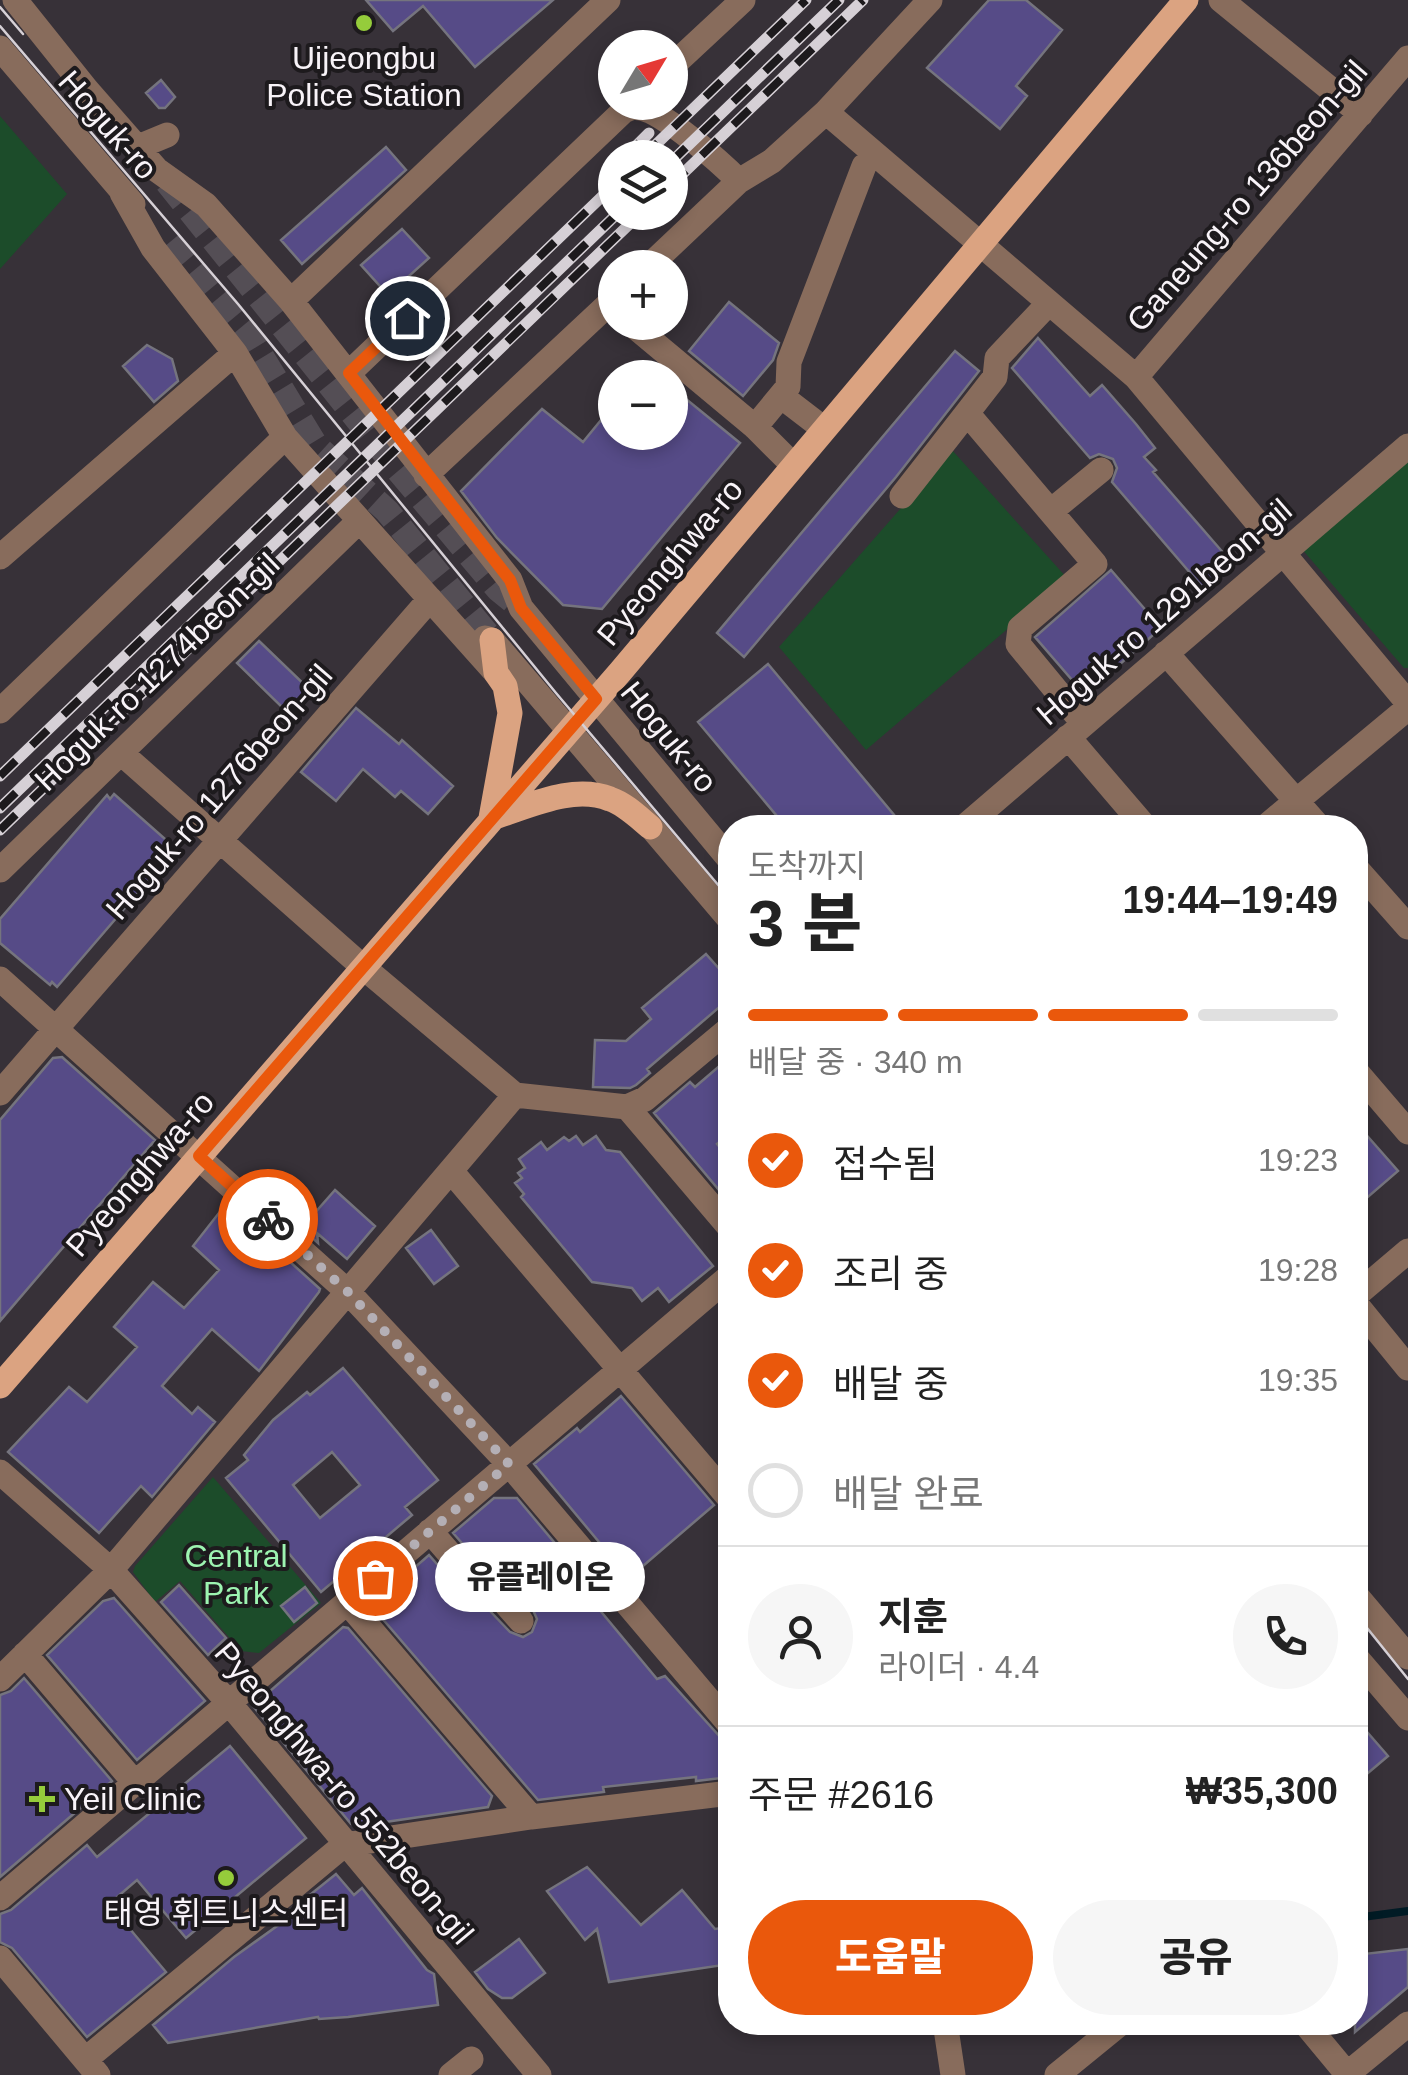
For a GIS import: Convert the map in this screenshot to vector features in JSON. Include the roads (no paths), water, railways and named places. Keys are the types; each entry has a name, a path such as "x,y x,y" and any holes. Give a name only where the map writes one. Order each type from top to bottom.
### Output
{"main road":[{"name":"Pyeonghwa-ro","path":"0,1386 596,699 1186,0"},
{"path":"492,640 496,672 505,686 510,725 492,818 558,797 590,795 620,803 650,826"}],"street":[{"name":"Hoguk-ro","path":"15,0 157,170 206,205 291,301 510,580 521,608 718,846"},
{"path":"29,0 87,90"},
{"path":"291,301 608,0"},
{"path":"688,51 742,0"},
{"path":"666,250 739,181 772,161 826,112 930,0"},
{"path":"1221,0 1361,114"},
{"name":"Hoguk-ro","path":"0,48 122,192 170,242"},
{"path":"0,63 60,119"},
{"name":"Ganeung-ro 136beon-gil","path":"1136,376 1361,114 1404,73"},
{"path":"826,112 1136,376 1408,705 1279,815"},
{"path":"349,373 614,120"},
{"path":"663,120 739,181"},
{"path":"138,147 166,135"},
{"path":"756,427 788,387 789,362 864,166"},
{"path":"122,192 152,248 235,352 284,437 496,672"},
{"path":"902,496 995,378 997,358 1050,303"},
{"path":"426,475 598,317"},
{"path":"652,340 756,427 793,466"},
{"path":"0,556 235,352"},
{"path":"781,396 824,429"},
{"path":"967,413 1095,564 1020,628 1018,644 1137,815"},
{"path":"0,711 284,437"},
{"name":"Hoguk-ro 1291beon-gil","path":"977,815 1408,446"},
{"path":"1050,511 1101,470"},
{"name":"Hoguk-ro 1274beon-gil","path":"0,870 359,521"},
{"name":"Hoguk-ro 1276beon-gil","path":"0,1094 430,598"},
{"path":"456,627 492,640 718,906"},
{"path":"1166,653 1308,815"},
{"path":"121,752 362,967 516,1095 627,1107 645,1098 718,1038"},
{"path":"1368,882 1408,927"},
{"path":"0,979 348,1292 509,1464 718,1712"},
{"path":"1368,1085 1408,1132"},
{"path":"0,1678 111,1570 516,1095"},
{"path":"627,1107 718,1214"},
{"path":"451,1172 718,1485"},
{"path":"1368,1287 1408,1251"},
{"path":"0,1898 718,1286"},
{"path":"1368,1316 1408,1368"},
{"name":"Pyeonghwa-ro 552beon-gil","path":"0,1472 111,1570 229,1703 538,2075"},
{"path":"430,1531 482,1591 498,1596 521,1621"},
{"path":"347,1602 531,1817"},
{"path":"1368,1604 1399,1628 1408,1657"},
{"path":"25,1654 135,1783"},
{"path":"1368,1673 1408,1718"},
{"path":"0,1958 92,2067 344,1845 718,1794"},
{"path":"1315,2035 1347,2075 1408,2024"},
{"path":"948,2035 953,2075"},
{"path":"1057,2075 1106,2035"}],"waterway":[{"path":"1368,1916 1408,1911"}],"tunnel":[{"path":"167,182 398,470 498,589 521,608"},
{"path":"170,242 251,339 316,446 387,511 492,640"}],"tram line":[{"path":"0,7 23,34"},
{"path":"0,26 238,304 718,885"},
{"path":"1368,1629 1408,1679"}],"railway":[{"path":"661,140 806,0"},
{"path":"688,146 839,0"},
{"path":"688,169 863,0"},
{"path":"642,140 649,133"},
{"path":"0,776 598,200"},
{"path":"0,808 600,230"},
{"path":"0,830 623,230"}],"place":[{"name":"Uijeongbu Police Station","path":"364,23"},
{"name":"유플레이온","path":"375,1578"},
{"name":"Yeil Clinic","path":"42,1799"},
{"name":"태영 휘트니스센터","path":"226,1878"}],"park label":[{"name":"Central Park","path":"236,1574"}]}
